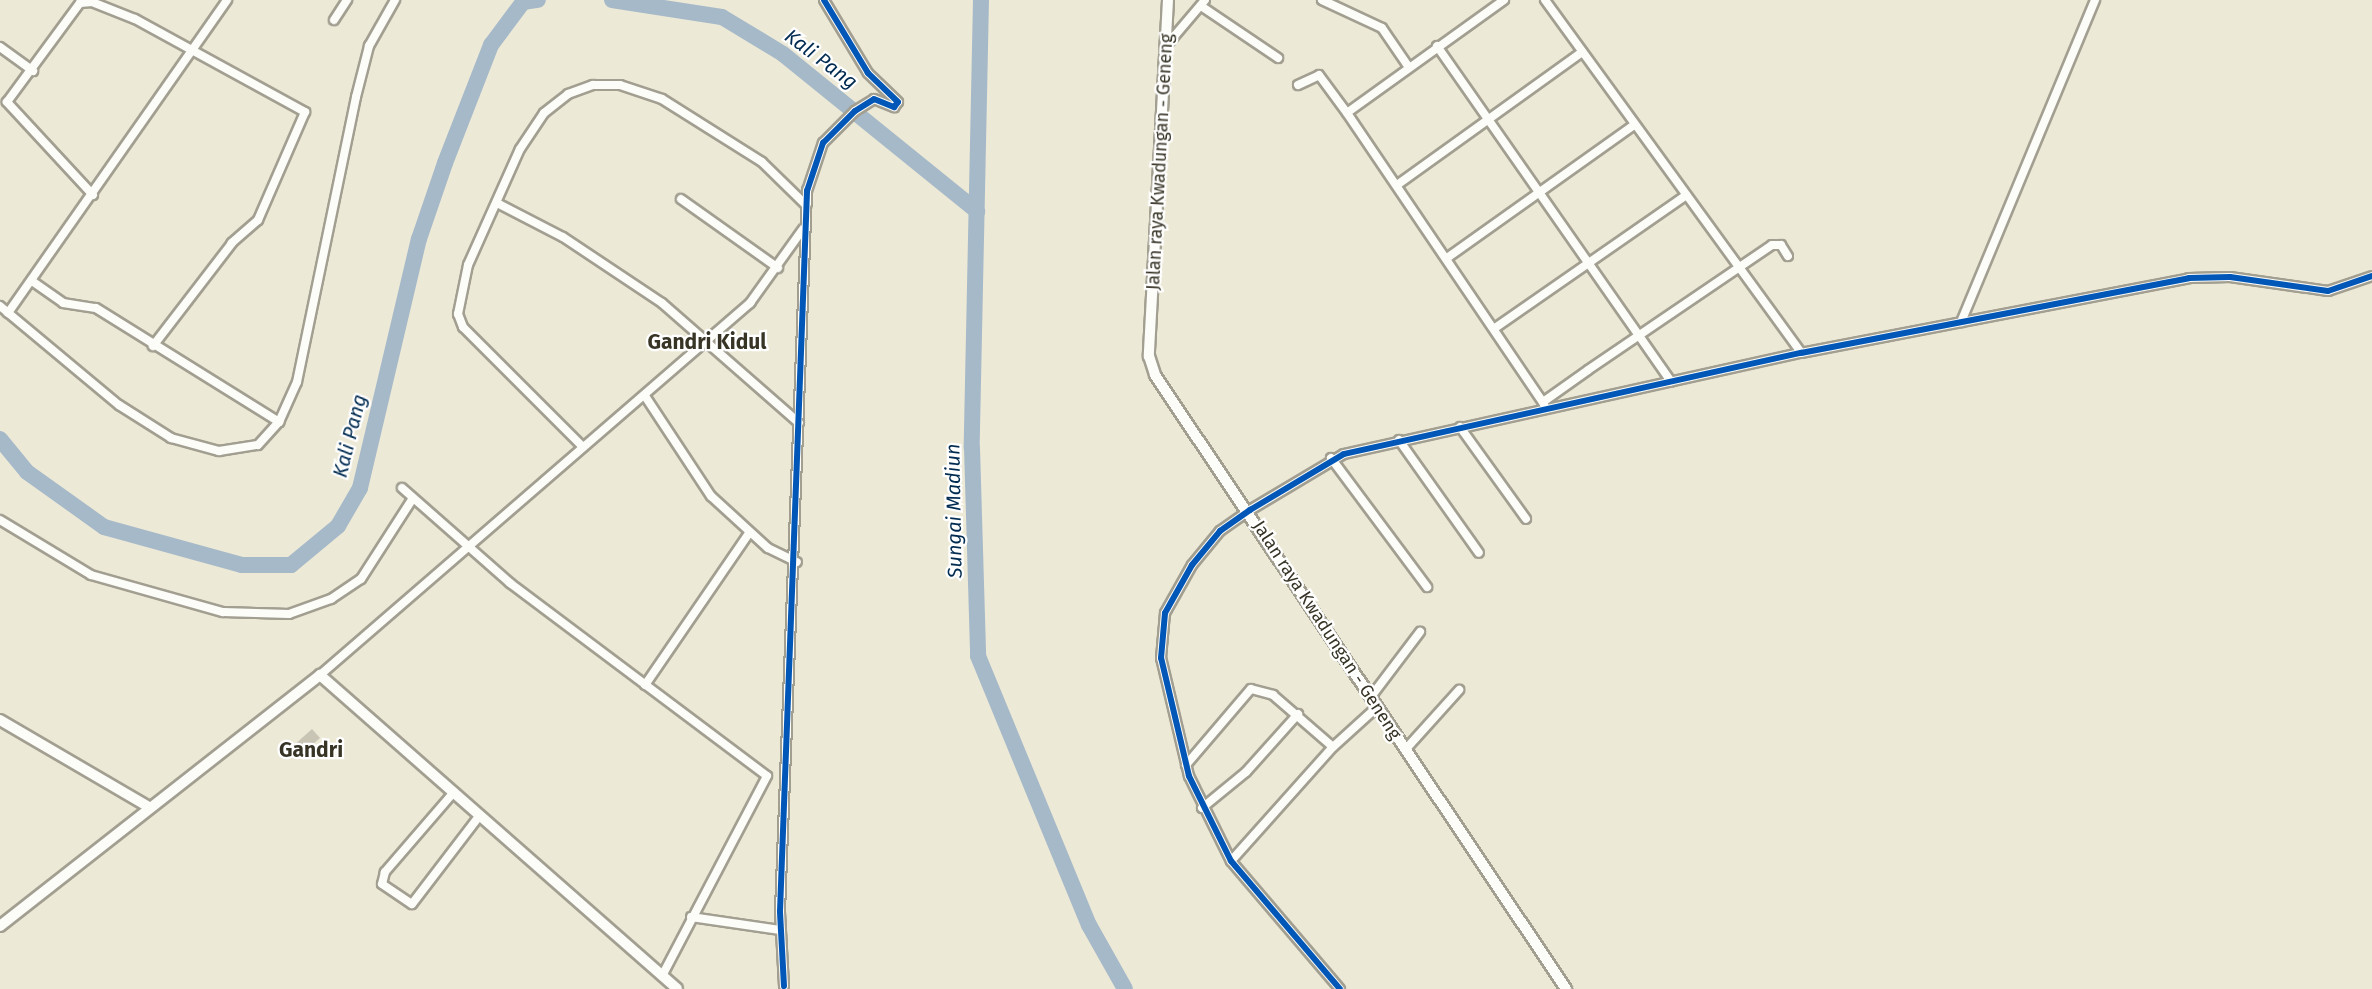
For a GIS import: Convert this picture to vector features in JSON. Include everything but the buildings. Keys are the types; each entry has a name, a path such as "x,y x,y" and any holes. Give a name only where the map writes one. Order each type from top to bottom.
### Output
{"main road":[{"name":"Jalan raya Kwadungan - Geneng","path":"1168,0 1149,356 1167,397 1250,510 1373,703 1563,988"},
{"path":"0,926 147,806 204,770 320,675 677,989"},
{"path":"0,720 147,806"}],"street":[{"path":"8,313 196,50 227,0"},
{"path":"334,0 345,3 334,20"},
{"path":"0,306 119,405 171,438 198,449 240,449 258,445 279,422 297,382 369,46 395,0"},
{"path":"784,986 780,930 797,562 803,227 806,205 823,143 864,101 894,107 898,102 868,73 824,0"},
{"path":"1322,0 1382,28 1408,66"},
{"path":"1347,112 1408,66 1504,0"},
{"path":"1545,0 1737,268 1801,353"},
{"path":"1961,322 2095,0"},
{"path":"93,195 9,105 9,97 33,71 86,1 196,50 305,114 283,153 258,220 232,243 153,346"},
{"path":"1166,46 1203,3 1278,58"},
{"path":"1437,46 1592,262 1671,381"},
{"path":"0,47 33,71"},
{"path":"1397,185 1582,52"},
{"path":"1298,85 1319,75 1347,112 1495,328 1545,406"},
{"path":"582,446 463,327 458,314 468,265 520,149 544,113 568,94 620,85 662,99 706,124 762,162 806,205"},
{"path":"1447,258 1634,124"},
{"path":"1495,328 1685,196"},
{"path":"681,199 778,268"},
{"path":"497,203 604,263 707,342 800,423"},
{"path":"320,675 582,446 645,396 707,342 778,268 803,227"},
{"path":"1545,406 1640,335 1772,245 1781,245 1788,256"},
{"path":"1340,989 1231,861 1202,808 1186,765 1161,658 1160,630 1192,566 1220,531 1250,510 1331,458 1545,406 1801,353 2189,278 2230,277 2328,291 2372,276"},
{"path":"32,281 66,304 96,308 153,346 279,422"},
{"path":"645,396 711,496 749,533 797,562"},
{"path":"1460,427 1526,519"},
{"path":"1399,440 1479,553"},
{"path":"1331,458 1427,587"},
{"path":"402,488 469,546 645,685 767,776 662,976"},
{"path":"0,520 91,575 223,612 289,614 331,599 361,579 413,498"},
{"path":"645,685 749,533"},
{"path":"1231,861 1373,703 1420,632"},
{"path":"1186,765 1251,689 1273,694 1333,747"},
{"path":"1405,750 1459,690"},
{"path":"1202,808 1246,772 1298,714"},
{"path":"454,792 385,872 382,884 412,904 480,815"},
{"path":"691,917 780,930"}],"waterway":[{"name":"Kali Pang","path":"0,439 27,472 104,527 242,565 291,565 338,526 360,488 419,239 445,163 491,45 523,2 538,0"},
{"name":"Kali Pang","path":"612,0 722,17 783,54 977,211"},
{"name":"Sungai Madiun","path":"981,0 972,448 978,656 1089,925 1125,989"}],"cycle path":[{"path":"784,986 780,911 807,191 823,143 855,111 874,99 894,107 898,102 868,73 824,0"},
{"path":"1340,989 1231,861 1189,776 1161,658 1165,613 1192,565 1220,531 1250,510 1344,454 1801,353 2189,278 2230,277 2328,291 2372,276"}],"district":[{"name":"Gandri Kidul","path":"707,342"},
{"name":"Gandri","path":"311,750"}]}
